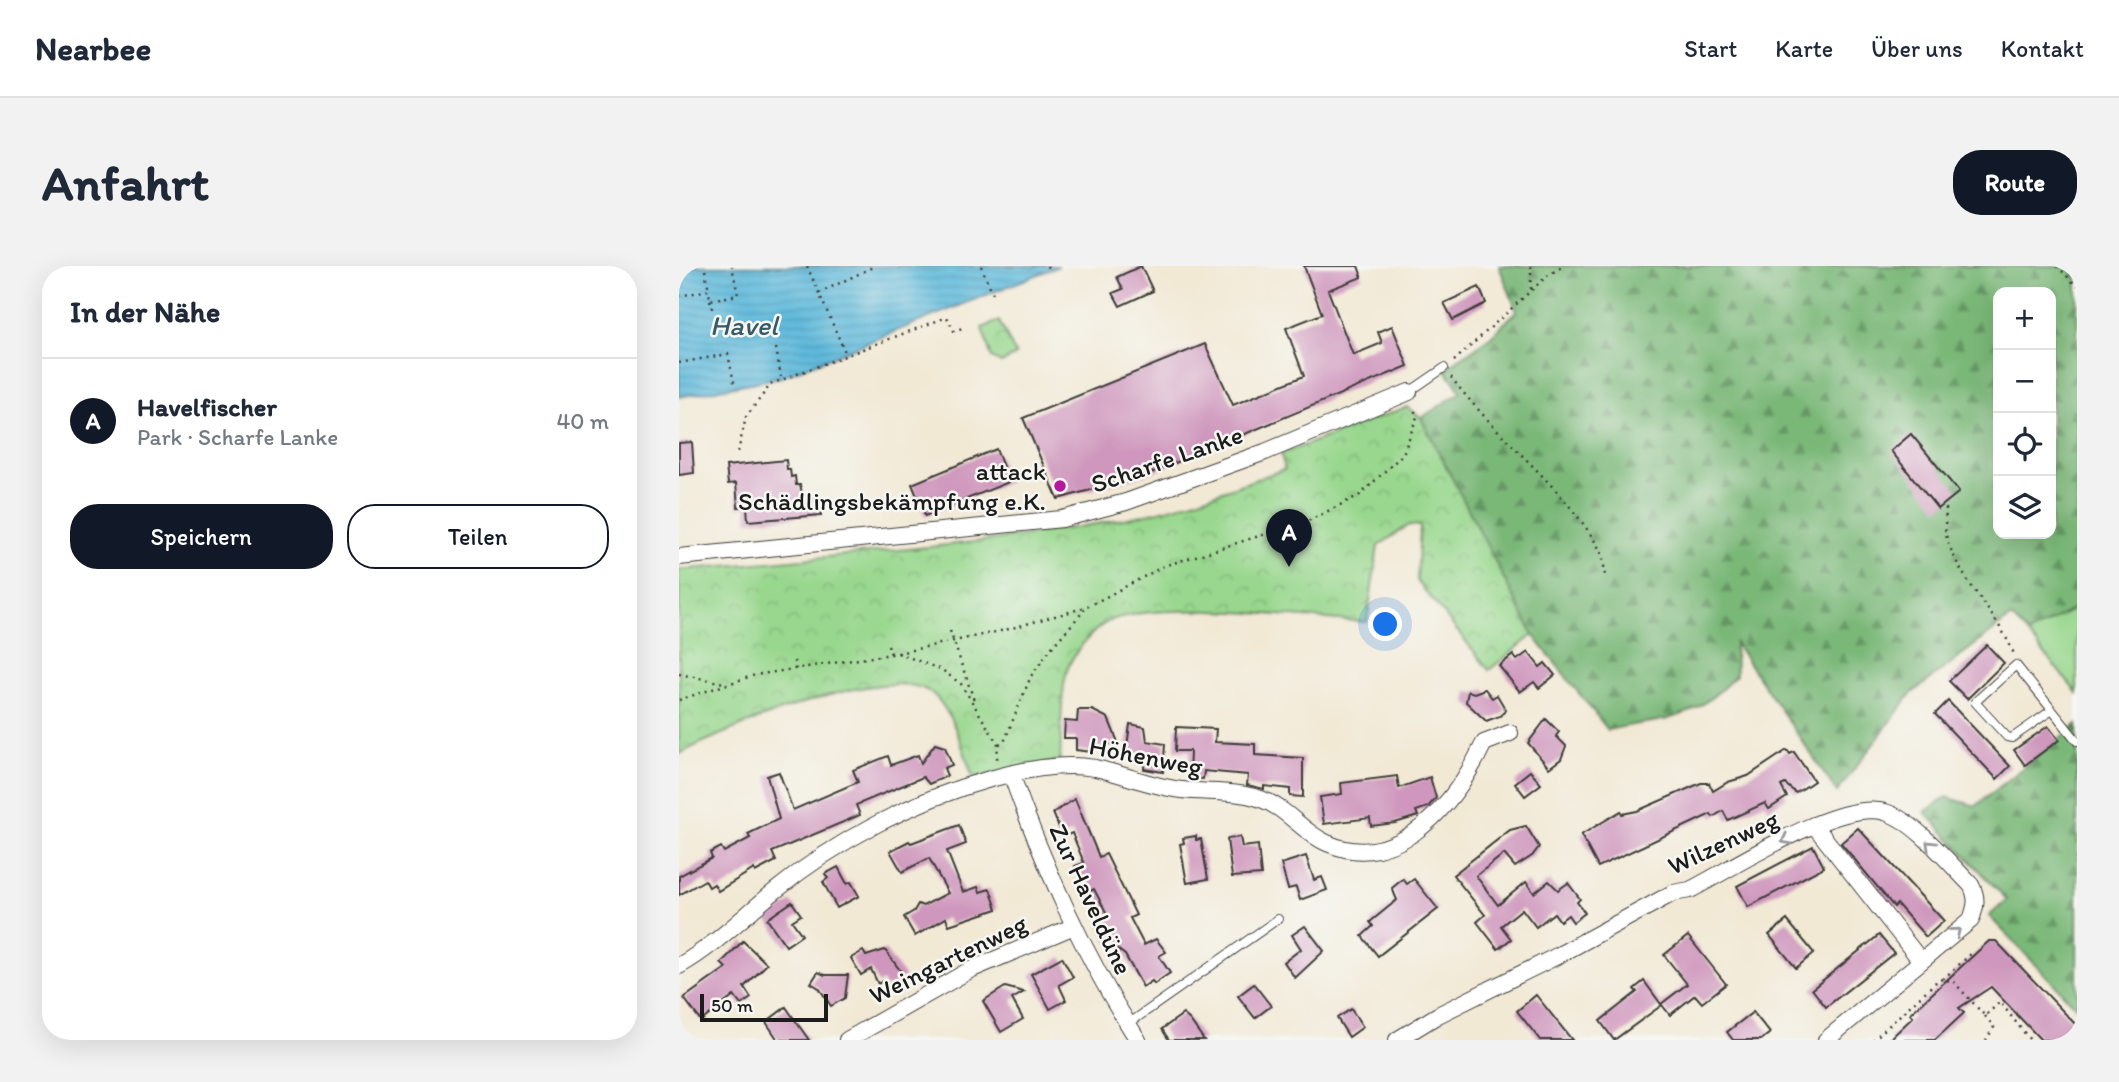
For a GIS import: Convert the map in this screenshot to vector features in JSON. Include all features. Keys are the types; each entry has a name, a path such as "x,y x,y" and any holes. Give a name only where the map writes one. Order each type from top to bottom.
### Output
{"street":[{"name":"Scharfe Lanke","path":"679,556 1062,519 1126,502 1265,452 1409,392"},
{"name":"Höhenweg","path":"679,966 712,947 776,890 842,843 915,807 1005,776 1056,767 1091,768 1179,790 1258,798 1278,806 1323,841 1338,847 1364,849 1404,839 1434,818 1462,785 1484,743 1510,733"},
{"name":"Zur Haveldüne","path":"1005,776 1072,927 1138,1040"},
{"name":"Wilzenweg","path":"1397,1040 1438,1015 1557,956 1673,893 1690,890 1814,825 1861,809 1887,813 1909,825 1971,885 1976,895 1971,920 1921,961"},
{"path":"1814,825 1921,961 1826,1040"},
{"name":"Weingartenweg","path":"847,1040 969,970 1072,927"}],"lane":[{"path":"1409,392 1444,368"},
{"path":"2052,710 2012,738 2007,737 1975,702 2016,665 2077,741"},
{"path":"1128,1024 1278,919"}],"path":[{"path":"710,300 738,295 732,266"},
{"path":"807,266 845,352"},
{"path":"819,293 875,266"},
{"path":"981,266 993,294"},
{"path":"1531,266 1531,292"},
{"path":"1563,266 1444,368 1472,406 1574,514 1602,552 1605,576"},
{"path":"2057,266 2077,286"},
{"path":"705,270 713,312"},
{"path":"679,296 709,290"},
{"path":"738,452 746,417 771,384 947,317 954,331 965,327"},
{"path":"776,348 781,377"},
{"path":"679,363 728,354 735,387"},
{"path":"679,700 727,683 898,653 1087,607 1164,566 1310,520 1360,495 1403,454 1417,417 1409,392"},
{"path":"1946,508 1946,535 1968,582 2007,636 2019,667"},
{"path":"998,744 1004,741 1031,677 1052,647 1087,607"},
{"path":"950,631 975,703"},
{"path":"888,645 891,654"},
{"path":"898,653 941,670 961,684 998,744 996,753 1005,776"},
{"path":"794,661 796,669"},
{"path":"679,674 727,683"},
{"path":"1943,979 1972,953"},
{"path":"1873,1040 1939,979 1953,981 1994,1027 1986,1040"},
{"path":"1985,1016 2000,1002 2030,1040"}],"green space":[{"path":"1499,266 2077,266 2077,607 2028,634 2011,617 1911,694 1837,792 1735,643 1736,675 1704,703 1663,720 1608,730 1533,635 1421,418 1461,392 1445,369 1488,339 1517,311"},
{"path":"999,321 1016,355 1001,363 992,358 982,328"},
{"path":"1407,407 1421,418 1533,635 1489,670 1417,581 1420,526 1409,525 1378,546 1367,622 1272,614 1159,611 1129,615 1102,625 1082,645 1067,670 1060,761 973,778 951,719 938,699 930,692 908,685 877,686 842,692 804,703 731,730 679,754 679,570 960,544 1148,514 1285,469 1281,454"},
{"path":"2077,607 2077,693 2028,634"},
{"path":"2077,724 2077,1008 1989,916 2007,900 1925,812 1947,797 1976,806"}],"water":[{"name":"Havel","path":"679,266 1059,266 781,377 679,397"}],"building":[{"path":"1141,266 1153,291 1120,306 1113,293 1123,289 1117,277"},
{"path":"1304,266 1358,266 1362,277 1328,290 1353,355 1382,343 1378,332 1392,326 1408,366 1151,473 1058,499 1023,418 1205,344 1233,405 1304,376 1286,328 1322,314"},
{"path":"1479,287 1486,303 1453,320 1444,303"},
{"path":"1911,434 1959,492 1938,509 1891,451"},
{"path":"692,442 694,473 679,475 679,443"},
{"path":"996,449 1009,482 925,516 912,484"},
{"path":"786,460 787,469 790,469 791,477 795,476 796,485 800,485 804,500 819,498 821,515 748,521 747,506 738,507 736,483 728,484 726,466"},
{"path":"1987,645 2004,663 1967,699 1949,681"},
{"path":"1528,652 1540,667 1545,663 1555,675 1539,688 1534,682 1520,692 1499,666 1513,655 1517,660"},
{"path":"1485,689 1492,698 1497,695 1506,710 1500,716 1486,721 1466,702 1468,691 1474,693"},
{"path":"1948,701 2010,766 1997,779 1935,714"},
{"path":"1078,710 1092,710 1108,718 1118,742 1092,749 1092,752 1076,750 1076,738 1064,738 1065,721 1077,722"},
{"path":"1546,719 1559,732 1556,736 1566,746 1561,759 1549,768 1528,743"},
{"path":"1130,724 1145,727 1147,741 1165,744 1163,772 1144,769 1145,758 1126,755"},
{"path":"2048,726 2059,740 2025,765 2014,750"},
{"path":"1176,727 1216,729 1215,742 1255,744 1255,755 1303,758 1303,797 1290,796 1290,789 1264,786 1264,789 1247,785 1248,775 1204,771 1203,779 1189,778 1190,751 1175,751"},
{"path":"935,744 945,747 952,765 944,768 947,776 929,784 923,777 856,805 860,815 772,852 776,861 755,872 754,869 718,891 714,884 709,887 705,880 679,895 679,876 712,858 710,853 721,847 724,852 750,838 748,834 779,819 767,776 779,772 793,810 858,782 853,770 888,756 891,765 918,755 921,763"},
{"path":"1787,750 1790,754 1794,752 1814,781 1796,793 1785,784 1781,786 1787,797 1769,809 1765,803 1728,820 1723,811 1713,817 1711,814 1598,867 1581,835 1621,811 1622,814 1637,811 1701,783 1709,783 1713,791 1728,782 1748,776"},
{"path":"1530,771 1541,784 1525,796 1515,783"},
{"path":"1397,776 1399,788 1430,777 1436,798 1428,807 1416,811 1418,816 1371,826 1370,818 1324,824 1320,797 1342,794 1341,783"},
{"path":"1075,799 1099,857 1106,854 1136,915 1130,918 1144,945 1156,939 1166,952 1159,956 1170,973 1154,984 1152,981 1143,987 1125,955 1108,942 1099,924 1103,923 1100,918 1107,914 1094,889 1086,893 1075,866 1084,863 1072,833 1063,837 1053,813"},
{"path":"959,825 966,844 947,851 963,892 978,887 980,892 990,889 997,909 949,925 946,918 915,936 904,917 914,911 918,904 923,906 948,893 929,858 902,872 890,851 909,841 911,843"},
{"path":"1526,826 1539,847 1532,856 1515,867 1504,854 1476,876 1498,905 1526,882 1534,893 1549,881 1558,890 1568,883 1580,899 1577,902 1585,913 1573,922 1568,915 1560,921 1554,913 1536,927 1522,909 1501,926 1511,939 1498,949 1477,922 1485,915 1453,875 1510,830"},
{"path":"1858,828 1944,921 1926,937 1897,904 1894,907 1841,843"},
{"path":"1196,836 1196,840 1201,839 1208,879 1187,883 1180,844 1184,843 1183,838"},
{"path":"1240,837 1242,847 1258,845 1261,875 1232,877 1227,839"},
{"path":"1813,846 1824,867 1748,907 1737,886"},
{"path":"1306,856 1314,880 1322,877 1327,890 1300,900 1296,887 1288,889 1281,864"},
{"path":"838,867 847,884 851,882 859,896 837,908 823,882 828,878 825,874"},
{"path":"1403,879 1407,884 1414,879 1438,909 1378,956 1362,936 1373,926 1370,922 1397,900 1392,888"},
{"path":"792,902 801,915 792,921 802,935 786,946 767,919"},
{"path":"1787,920 1814,953 1796,968 1769,935"},
{"path":"1305,926 1324,951 1295,978 1284,962 1301,949 1292,935"},
{"path":"1879,935 1894,953 1826,1007 1812,989"},
{"path":"1688,936 1726,984 1702,1003 1695,995 1670,1015 1662,1005 1614,1040 1600,1021 1637,992 1634,989 1644,981 1661,1004 1687,984 1664,955"},
{"path":"743,941 767,964 744,987 751,998 741,1005 734,996 701,1021 684,998 726,968 721,963"},
{"path":"1989,941 1996,941 2077,1026 2077,1040 2041,1040 1991,987 1959,1008 1964,1013 1935,1040 1889,1040 1913,1017 1910,1014"},
{"path":"885,950 905,977 886,988 882,981 878,984 871,969 861,975 851,958 863,951 866,956"},
{"path":"1062,957 1073,977 1059,985 1066,1000 1050,1009 1031,974"},
{"path":"818,972 825,975 848,975 845,998 831,1006 819,988 811,983"},
{"path":"1254,984 1271,1006 1255,1018 1238,996"},
{"path":"1005,987 1024,992 1012,999 1023,1019 1001,1032 983,1001"},
{"path":"1536,995 1572,1040 1540,1040 1517,1011"},
{"path":"786,1007 809,1040 778,1040 766,1022"},
{"path":"1351,1009 1363,1027 1349,1037 1337,1018"},
{"path":"1753,1012 1770,1033 1761,1040 1733,1040 1727,1032"},
{"path":"1183,1014 1204,1040 1169,1040 1162,1029"}],"place":[{"name":"attack Schädlingsbekämpfung e.K.","path":"1060,486"},
{"name":"Havelfischer","path":"1289,567"}]}
